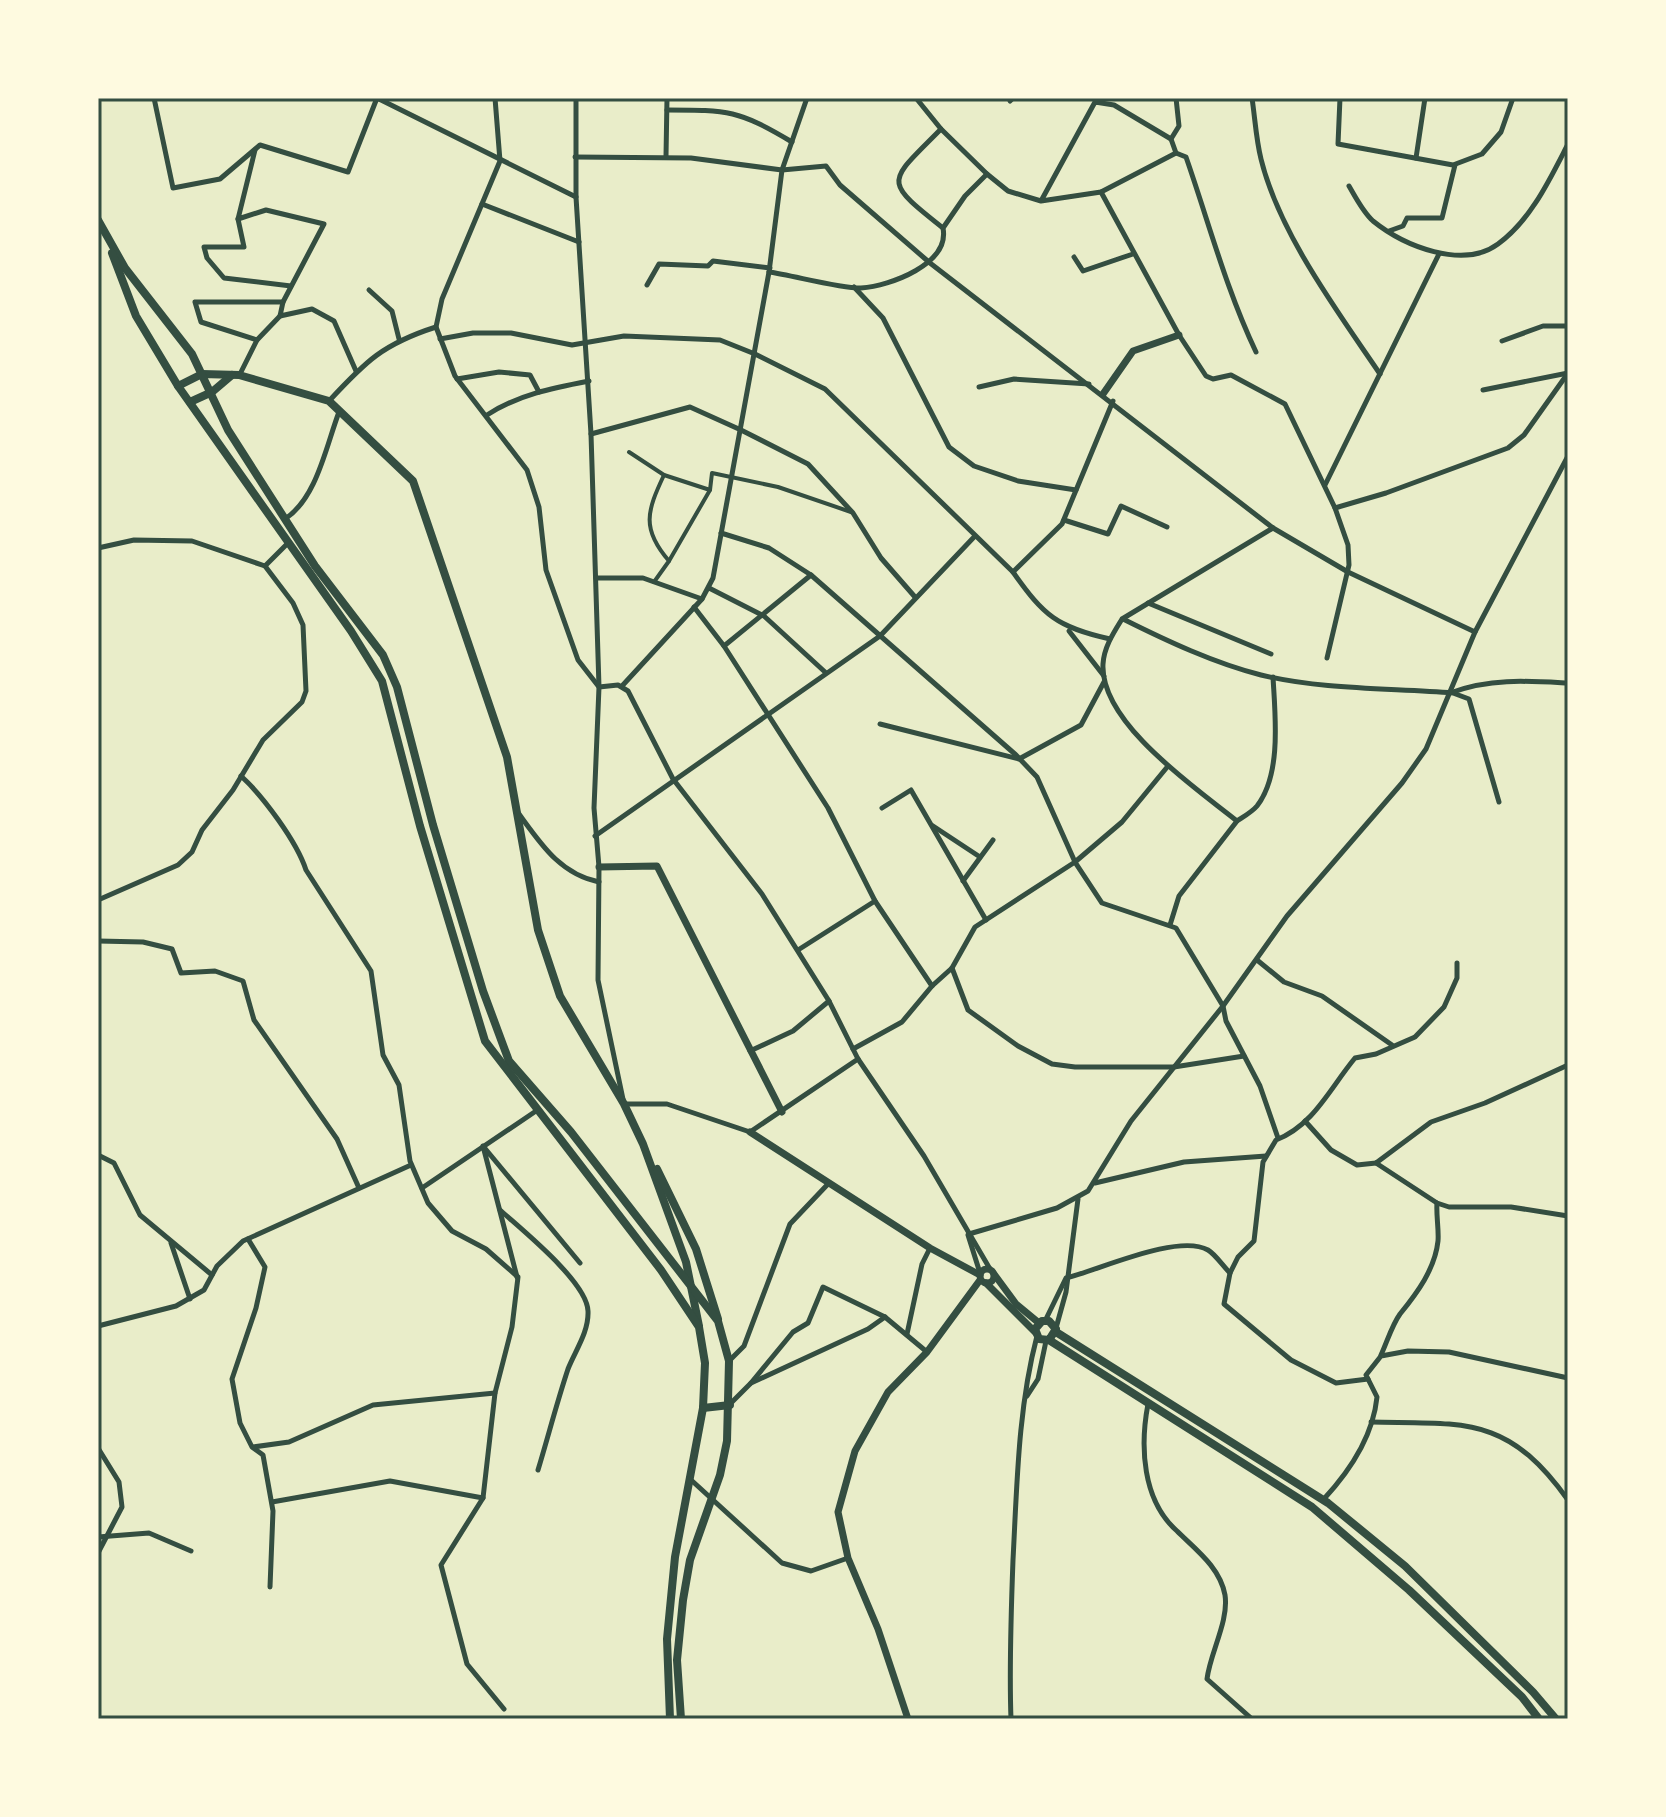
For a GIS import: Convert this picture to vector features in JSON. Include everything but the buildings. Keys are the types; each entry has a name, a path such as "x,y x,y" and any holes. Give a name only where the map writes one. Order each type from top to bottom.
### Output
{"main road":[{"path":"100,223 125,268 192,354 228,430 315,566 383,655 397,687 433,825 483,991 509,1061 571,1132 718,1321"},
{"path":"100,223 136,316 178,386 382,681 420,826 485,1041 661,1270 699,1327"},
{"path":"178,386 202,374 236,375 329,401 413,481 507,757 538,930 560,996 624,1104 696,1249 729,1361 727,1441 690,1560 683,1600 677,1672 681,1719"},
{"path":"190,402 212,392 236,375"},
{"path":"643,1144 686,1262 705,1363 703,1408 675,1557 667,1639 670,1719"},
{"path":"1042,1332 1056,1330 1323,1500 1405,1566 1533,1692 1556,1719"},
{"path":"1042,1332 1056,1330"},
{"path":"1042,1332 1312,1507 1409,1590 1522,1697 1539,1719"},
{"path":"703,1408 730,1405"}],"street":[{"path":"154,98 173,188 220,179 260,145 348,172 376,98 576,197"},
{"path":"495,98 500,161 442,299 436,327 457,379 527,470 539,507 546,570 578,660 599,687"},
{"path":"576,98 576,197 589,381 599,687 595,836 599,867 598,980 624,1104 667,1104 750,1132 930,1248 991,1282 992,1272"},
{"path":"666,156 667,98"},
{"path":"622,686 709,588 770,270 782,170 807,98"},
{"path":"916,98 941,129 987,174 1008,191 1041,201 1101,192 1176,153"},
{"path":"1171,139 1179,126 1176,98"},
{"path":"1252,98 1261,161 1289,228 1323,290 1380,374"},
{"path":"1340,98 1338,144 1456,164 1482,154 1501,132 1513,98"},
{"path":"1416,158 1425,98"},
{"path":"1041,201 1095,102 1114,105 1171,139 1176,153 1186,157 1216,244 1230,298 1256,352"},
{"path":"667,110 729,110 752,118 792,142"},
{"path":"941,129 899,171 896,183 900,195 943,228"},
{"path":"1349,186 1373,221 1389,231 1439,254 1475,252 1498,244 1543,193 1568,144"},
{"path":"255,150 238,219 244,247 204,247 207,258 224,278 291,286"},
{"path":"575,157 666,156 782,170 826,166 840,185 930,263 1113,401 1273,528 1348,572 1475,632"},
{"path":"1389,231 1403,226 1407,218 1442,218 1456,164"},
{"path":"647,285 659,264 708,266 713,261 854,287 885,283 930,263 944,237 943,228 987,174"},
{"path":"1101,192 1179,335 1206,376 1213,379 1231,375 1285,404 1325,485 1348,545 1348,572 1327,658"},
{"path":"482,204 579,242"},
{"path":"236,375 257,340 280,316 283,302 324,224 266,210 238,219"},
{"path":"1074,257 1083,271 1133,254"},
{"path":"1325,485 1439,254"},
{"path":"854,287 883,318 923,403 949,447 974,466 1018,481 1076,490"},
{"path":"369,290 392,311 399,339"},
{"path":"257,340 201,322 195,302 283,302"},
{"path":"280,316 312,309 334,321 356,371"},
{"path":"1502,341 1543,326 1568,326"},
{"path":"329,401 356,371 399,339 436,327"},
{"path":"440,339 473,333 511,333 572,345 624,336 720,340 825,389 1013,572 1034,603 1068,630 1104,678 1144,746 1237,821"},
{"path":"1103,394 1133,351 1179,335"},
{"path":"457,379 499,372 530,375 539,392"},
{"path":"1335,508 1400,488 1508,448 1524,435 1568,373"},
{"path":"1483,390 1568,373"},
{"path":"979,387 1014,379 1090,384"},
{"path":"487,415 502,405 539,392 589,381"},
{"path":"1013,572 1041,548 1064,520 1113,401"},
{"path":"591,434 690,407 741,430 808,464 853,513 881,558 915,597"},
{"path":"285,519 300,509 309,491 339,411"},
{"path":"629,452 664,475 710,490"},
{"path":"968,1234 1078,1199 1094,1184 1131,1121 1223,1006 1287,916 1402,783 1426,749 1453,693 1475,632 1568,456"},
{"path":"654,582 710,490 712,473 732,476 853,513"},
{"path":"664,475 650,505 648,521 656,546 669,561"},
{"path":"1064,520 1108,534 1121,506 1167,527"},
{"path":"880,724 1019,759 1081,725 1104,678 1103,663 1110,639 1122,619 1273,528"},
{"path":"721,533 769,548 811,575 1037,777 1075,862 1102,903 1176,928 1223,1006 1226,1021 1260,1086 1278,1138"},
{"path":"595,836 880,636 975,536"},
{"path":"98,548 134,540 192,541 265,566 293,603 303,625 306,691 302,702 263,740 202,830 192,852 178,865 98,900"},
{"path":"265,566 288,543"},
{"path":"724,646 811,575"},
{"path":"596,578 643,578 702,599"},
{"path":"709,588 764,616 825,672"},
{"path":"1148,603 1271,654"},
{"path":"694,607 724,646 841,829 875,901 932,986"},
{"path":"1122,619 1213,658 1273,677 1453,693 1469,699 1499,802"},
{"path":"1068,630 1110,639"},
{"path":"1170,925 1179,896 1237,821 1258,805 1277,738 1273,677"},
{"path":"1453,693 1472,685 1514,680 1568,683"},
{"path":"599,687 622,686 628,691 673,779 762,894 829,1001 858,1059 924,1156 992,1272 1042,1332 1038,1379 1027,1396"},
{"path":"853,1049 902,1022 932,986 952,968 975,927 1075,862 1122,822 1168,766"},
{"path":"241,776 261,795 301,854 306,870 371,971 383,1055 399,1085 411,1165 428,1203 452,1231 486,1249 518,1277"},
{"path":"882,808 911,790 986,920"},
{"path":"518,813 547,853 564,868 599,882"},
{"path":"932,826 980,857"},
{"path":"963,881 993,840"},
{"path":"599,867 657,866 782,1112"},
{"path":"798,950 875,901"},
{"path":"98,941 143,942 172,949 181,973 215,971 243,981 254,1020 337,1139 359,1188"},
{"path":"1257,960 1284,982 1322,996 1392,1045"},
{"path":"1368,1379 1336,1383 1291,1360 1224,1304 1230,1273 1238,1257 1254,1241 1266,1156 1278,1138 1290,1135 1305,1121 1355,1058 1376,1054 1415,1037 1423,1026 1438,1016 1457,978 1457,963"},
{"path":"952,968 968,1010 1018,1046 1052,1064 1174,1067 1244,1056"},
{"path":"750,1051 793,1031 829,1001"},
{"path":"750,1132 858,1059"},
{"path":"1305,1121 1331,1150 1357,1165 1376,1163 1431,1122 1485,1103 1568,1065"},
{"path":"422,1188 536,1111"},
{"path":"483,1146 518,1277 512,1327 495,1393 483,1498 441,1565 467,1664 504,1709"},
{"path":"483,1146 580,1263"},
{"path":"98,1155 114,1163 140,1215 212,1275"},
{"path":"1094,1184 1184,1162 1266,1156"},
{"path":"1376,1163 1437,1203 1449,1207 1511,1207 1568,1216"},
{"path":"98,1321 176,1306 204,1290 217,1266 248,1239 411,1165"},
{"path":"729,1361 744,1346 790,1224 828,1184"},
{"path":"1056,1330 1066,1292 1078,1199"},
{"path":"1323,1500 1354,1462 1371,1422 1377,1397 1366,1375 1381,1356 1400,1314 1409,1307 1430,1270 1439,1238 1437,1203"},
{"path":"500,1210 554,1260 582,1294 588,1310 583,1338 569,1367 538,1470"},
{"path":"968,1234 969,1248 982,1278 1042,1332"},
{"path":"248,1239 265,1267 232,1379 240,1423 252,1447 263,1455 272,1502 273,1571 270,1587"},
{"path":"170,1242 190,1299"},
{"path":"1066,1278 1184,1245 1208,1250 1230,1273"},
{"path":"907,1334 922,1264 930,1248"},
{"path":"908,1719 878,1629 848,1558 838,1512 855,1451 888,1392 927,1352 982,1278 992,1272"},
{"path":"1011,1719 1009,1617 1026,1377 1066,1278"},
{"path":"730,1405 793,1332 808,1323 823,1287 885,1317 927,1352"},
{"path":"751,1383 868,1329 885,1317"},
{"path":"1381,1356 1408,1351 1449,1352 1568,1378"},
{"path":"252,1447 289,1442 373,1405 495,1393"},
{"path":"1148,1403 1142,1439 1144,1464 1161,1513 1207,1560 1225,1595 1207,1679 1252,1719"},
{"path":"1371,1422 1456,1423 1510,1438 1552,1478 1568,1500"},
{"path":"98,1448 119,1482 122,1507 102,1536 98,1553"},
{"path":"690,1479 767,1552 790,1566 815,1571 848,1558"},
{"path":"272,1502 390,1481 483,1498"},
{"path":"102,1536 149,1533 191,1551"}]}
